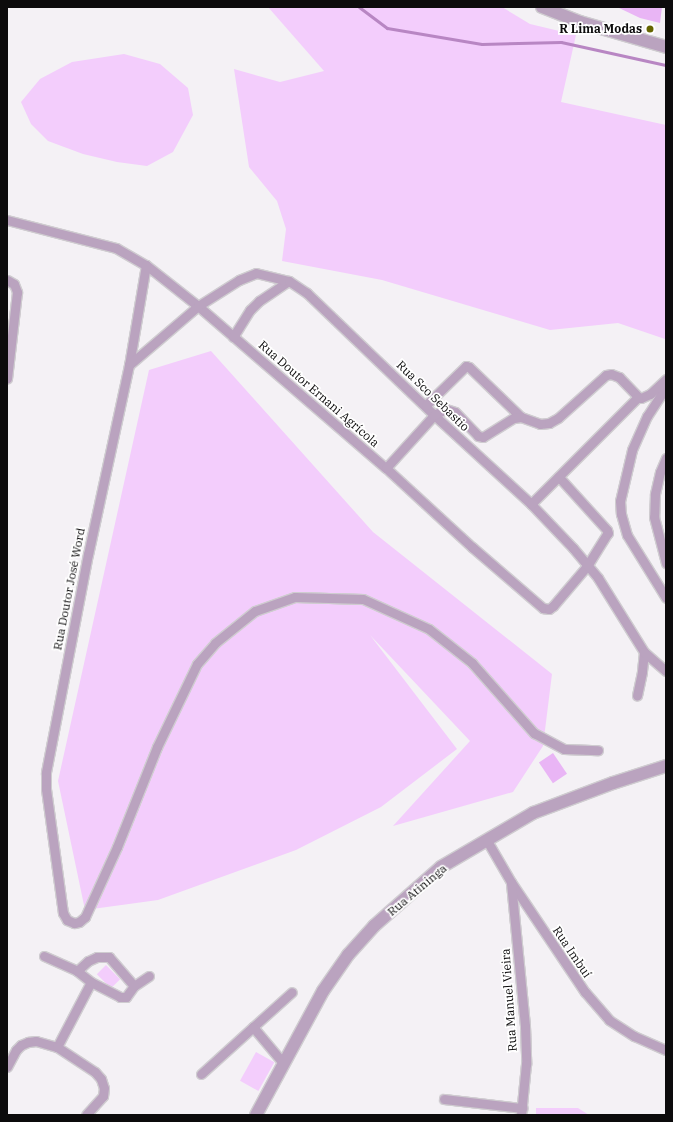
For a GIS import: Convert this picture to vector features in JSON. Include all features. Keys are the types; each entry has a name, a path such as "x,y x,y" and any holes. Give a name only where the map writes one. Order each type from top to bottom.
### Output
{"street":[{"path":"542,7 580,22 666,47"},
{"name":"Rua Doutor Ernani Agrícola","path":"7,220 116,248 146,265 198,306 386,468 472,547 543,608 549,609 553,606 587,566"},
{"name":"Rua Doutor José Word","path":"146,265 129,365 88,554 46,773 46,789 63,913 67,920 74,923 79,922 85,916 117,847 157,747 197,664 215,643 255,611 295,597 363,599 429,629 472,663 534,733 564,749 598,750"},
{"name":"Rua Sco Sebastio","path":"129,365 198,306 239,280 256,273 289,281 307,293 426,405 434,415 531,504 573,548 598,578 644,652 666,671"},
{"path":"7,280 14,284 17,292 7,378"},
{"path":"233,337 250,310 259,301 289,281"},
{"path":"426,405 466,366 469,367 521,417 540,424 549,423 558,418 606,375 611,374 619,377 638,396 645,397 666,379"},
{"path":"666,386 646,416 632,450 620,501 621,514 627,535 666,598"},
{"path":"531,504 638,396"},
{"path":"386,468 434,415 446,409 450,409 478,436 483,437 514,418 521,417"},
{"path":"666,458 660,472 655,494 654,517 666,563"},
{"path":"559,477 607,530 607,536 587,566"},
{"path":"637,695 642,672 644,652"},
{"name":"Rua Atininga","path":"256,1115 323,991 348,955 374,926 442,868 486,839 533,813 613,783 666,766"},
{"name":"Rua Imbuí","path":"486,839 511,882 585,992 609,1020 634,1036 666,1050"},
{"name":"Rua Manuel Vieira","path":"511,882 525,1026 526,1064 521,1111"},
{"path":"44,956 123,998 134,986 149,976"},
{"path":"76,972 88,960 97,957 109,957 134,986"},
{"path":"56,1048 91,982"},
{"path":"201,1074 292,992"},
{"path":"253,1026 284,1064"},
{"path":"7,1067 16,1050 21,1045 28,1042 41,1042 56,1048 95,1072 101,1079 104,1088 103,1096 86,1115"},
{"path":"444,1099 521,1111"}],"shaded area":[{"path":"268,7 502,7 530,24 576,35 561,102 666,125 665,339 618,323 550,330 382,280 282,261 286,229 277,201 249,167 234,69 280,82 324,71"},
{"path":"124,54 160,64 188,88 193,115 173,152 147,166 117,162 83,154 48,141 31,124 21,102 40,79 72,62"},
{"path":"211,351 373,532 552,674 543,746 513,792 393,826 470,741 370,635 457,749 381,807 296,850 158,900 85,910 58,781 149,370"},
{"path":"106,965 120,979 111,988 97,974"},
{"path":"256,1052 274,1062 258,1091 240,1081"},
{"path":"536,1108 578,1108 589,1115 536,1115"}],"building":[{"path":"617,7 662,7 660,23 640,18"},
{"path":"553,753 567,774 553,783 539,763"}],"waterway":[{"path":"359,7 387,28 482,44 561,42 666,65"}],"place":[{"name":"R Lima Modas","path":"650,29"}]}
